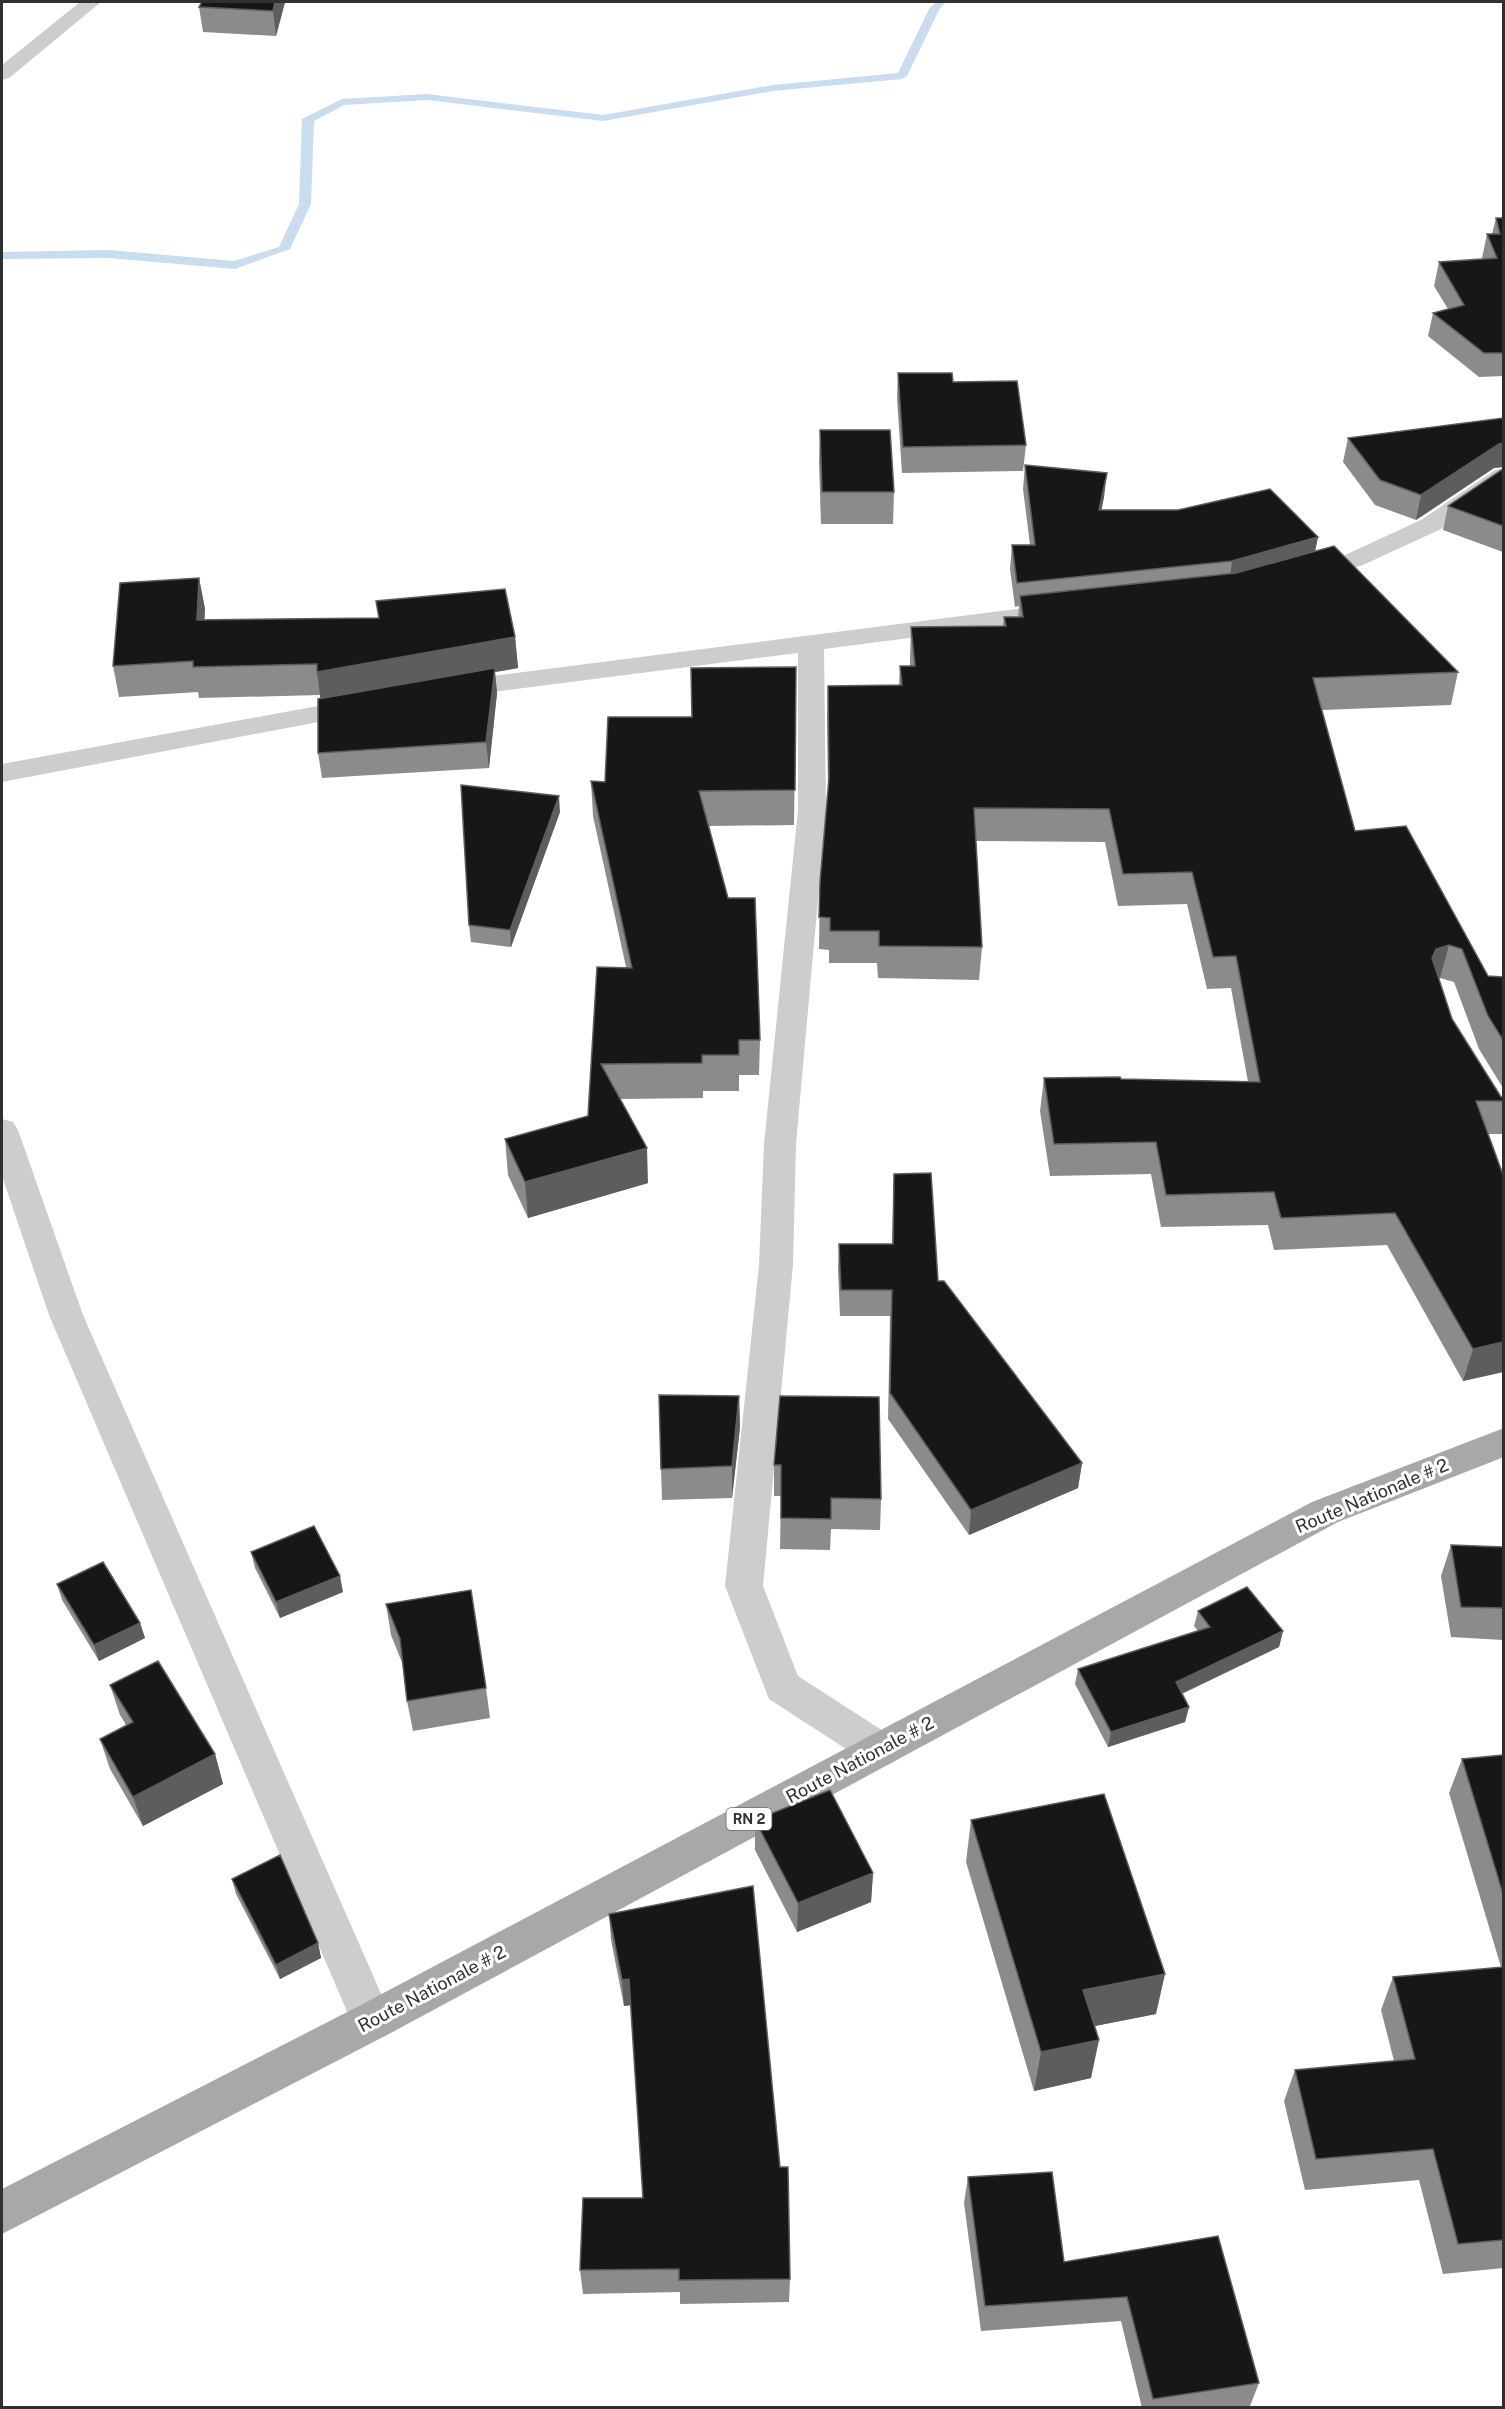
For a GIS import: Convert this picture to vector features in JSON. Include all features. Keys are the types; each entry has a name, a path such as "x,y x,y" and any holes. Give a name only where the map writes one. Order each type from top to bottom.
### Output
{"main road":[{"name":"Route Nationale # 2","path":"2,2212 372,2021 1325,1512 1503,1442"}],"street":[{"path":"2,75 91,2"},
{"path":"1276,582 1354,560 1430,525 1503,475"},
{"path":"425,694 472,686 1074,610"},
{"path":"810,645 812,810 780,1144 776,1265 744,1586 783,1687 880,1750"},
{"path":"2,773 390,701"},
{"path":"2,1130 66,1315 372,2021"}],"building":[{"path":"202,2 275,2 273,11 199,7"},
{"path":"1496,218 1503,218 1503,353 1484,353 1433,313 1464,305 1439,262 1497,258 1487,234 1500,234"},
{"path":"898,373 952,373 953,382 1017,381 1026,445 903,447"},
{"path":"1503,418 1503,443 1421,495 1380,480 1348,438"},
{"path":"820,430 890,430 894,492 822,492"},
{"path":"1025,465 1107,473 1099,510 1178,510 1270,489 1318,537 1232,561 1017,583 1012,545 1035,545"},
{"path":"1503,469 1503,526 1448,506"},
{"path":"1334,546 1458,672 1313,678 1355,831 1406,826 1488,976 1503,977 1503,1040 1488,1016 1462,949 1449,945 1436,949 1432,958 1452,1019 1503,1097 1503,1101 1476,1101 1503,1175 1503,1342 1473,1349 1395,1213 1281,1218 1274,1192 1166,1195 1156,1142 1054,1144 1044,1078 1120,1077 1121,1079 1260,1082 1236,956 1213,957 1192,872 1123,874 1109,809 974,808 982,947 879,946 879,931 830,931 830,918 819,917 829,778 828,686 902,685 900,666 915,666 911,627 1006,626 1004,617 1023,617 1020,596 1236,573"},
{"path":"199,578 197,620 379,618 376,601 505,589 515,637 317,672 317,664 193,667 193,661 113,666 120,583"},
{"path":"796,667 795,790 699,791 728,898 755,898 760,1040 739,1040 739,1055 702,1055 702,1063 601,1064 647,1148 525,1182 505,1139 588,1116 597,967 632,968 591,781 605,782 608,717 692,717 691,668"},
{"path":"495,668 486,742 318,753 318,699"},
{"path":"461,785 559,796 510,930 469,925"},
{"path":"931,1173 938,1281 944,1281 1082,1463 971,1510 890,1393 892,1290 841,1290 839,1244 893,1244 894,1174"},
{"path":"659,1395 739,1396 732,1466 661,1469"},
{"path":"780,1396 879,1397 881,1499 831,1498 831,1519 781,1518 781,1465 774,1465"},
{"path":"314,1526 340,1576 276,1602 251,1552"},
{"path":"1451,1545 1503,1547 1503,1608 1461,1607"},
{"path":"103,1562 140,1623 94,1645 57,1584"},
{"path":"1247,1587 1283,1631 1176,1682 1189,1707 1111,1732 1078,1669 1210,1627 1198,1611"},
{"path":"471,1590 486,1688 407,1701 400,1639 386,1604"},
{"path":"158,1661 215,1754 133,1797 100,1739 133,1722 110,1685"},
{"path":"1503,1755 1503,1894 1462,1759"},
{"path":"830,1790 873,1873 798,1903 755,1820"},
{"path":"1104,1794 1165,1974 1083,1990 1099,2040 1041,2052 971,1820"},
{"path":"280,1855 318,1943 276,1965 232,1879"},
{"path":"753,1886 780,2167 788,2167 790,2279 679,2280 679,2269 580,2270 583,2198 643,2198 629,1979 622,1980 609,1914"},
{"path":"1503,1967 1503,2240 1458,2244 1433,2149 1316,2159 1295,2070 1415,2059 1393,1977"},
{"path":"1052,2172 1064,2262 1218,2236 1259,2383 1153,2399 1127,2297 985,2306 968,2177"}],"waterway":[{"path":"2,256 109,254 235,265 284,249 305,204 308,119 342,102 427,97 603,118 773,88 902,76 934,9 941,2"}]}
